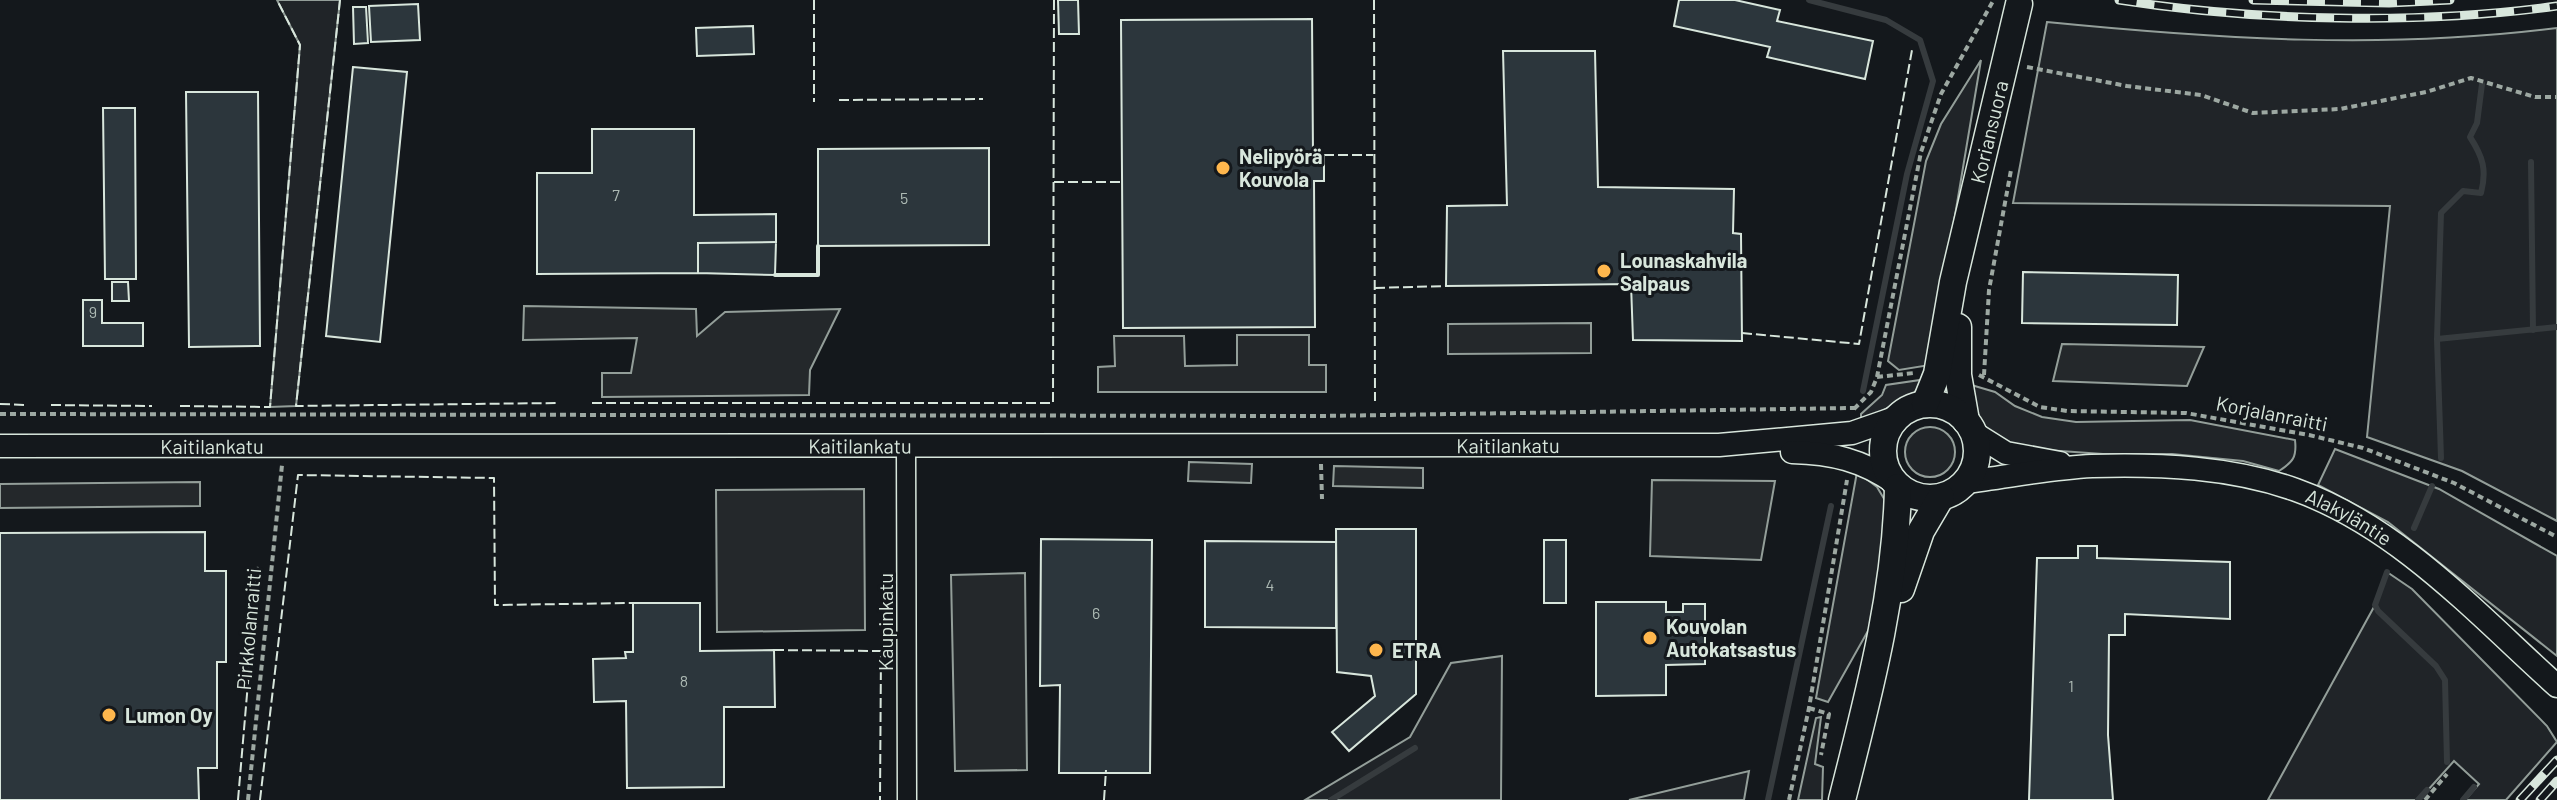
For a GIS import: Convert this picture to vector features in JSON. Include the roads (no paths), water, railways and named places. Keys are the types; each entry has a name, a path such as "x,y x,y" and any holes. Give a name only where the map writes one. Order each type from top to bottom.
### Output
{"main road":[{"name":"Koriansuora","path":"1925,404 1937,374 2019,4"},
{"name":"Koriansuora","path":"1961,260 1958,375 1970,427"},
{"path":"1842,800 1881,645 1895,558 1896,485 1882,458 1882,443 1895,418 1925,404 1940,404 1970,427 1977,459 1965,482 1941,497 1926,499 1896,485"},
{"path":"1881,645 1921,531 1941,497"}],"street":[{"name":"Kaitilankatu","path":"0,446 1719,445 1838,435 1878,426 1895,418"},
{"name":"Alakyläntie","path":"1970,427 2006,453 2089,466"},
{"name":"Kaupinkatu","path":"906,444 907,800"},
{"name":"Kaitilankatu","path":"1719,445 1850,458 1873,468 1896,485"},
{"name":"Alakyläntie","path":"1965,482 2089,466 2177,467 2228,472 2295,489 2321,500 2390,541 2557,686"}],"waterway":[{"path":"1809,0 1886,20 1920,40 1933,81 1907,174 1863,391"},
{"path":"2441,458 2437,339 2441,213 2463,191 2481,193 2483,164 2470,137 2477,123 2482,84"},
{"path":"2531,162 2533,330"},
{"path":"2437,339 2557,327"},
{"path":"2414,528 2432,486"},
{"path":"1768,800 1831,506"},
{"path":"2387,572 2375,605 2378,611 2436,666 2445,680 2447,762"},
{"path":"1331,800 1415,748"},
{"path":"2463,800 2474,787"},
{"path":"2418,800 2427,790"}],"railway":[{"path":"2119,0 2225,12 2338,18 2450,16 2557,6"},
{"path":"2253,0 2389,3 2450,0"},
{"path":"2520,800 2557,760"},
{"path":"2540,800 2557,781"}],"place":[{"name":"Nelipyörä Kouvola","path":"1223,168"},
{"name":"Lounaskahvila Salpaus","path":"1604,271"},
{"name":"Kouvolan Autokatsastus","path":"1650,638"},
{"name":"ETRA","path":"1376,650"},
{"name":"Lumon Oy","path":"109,715"}]}
